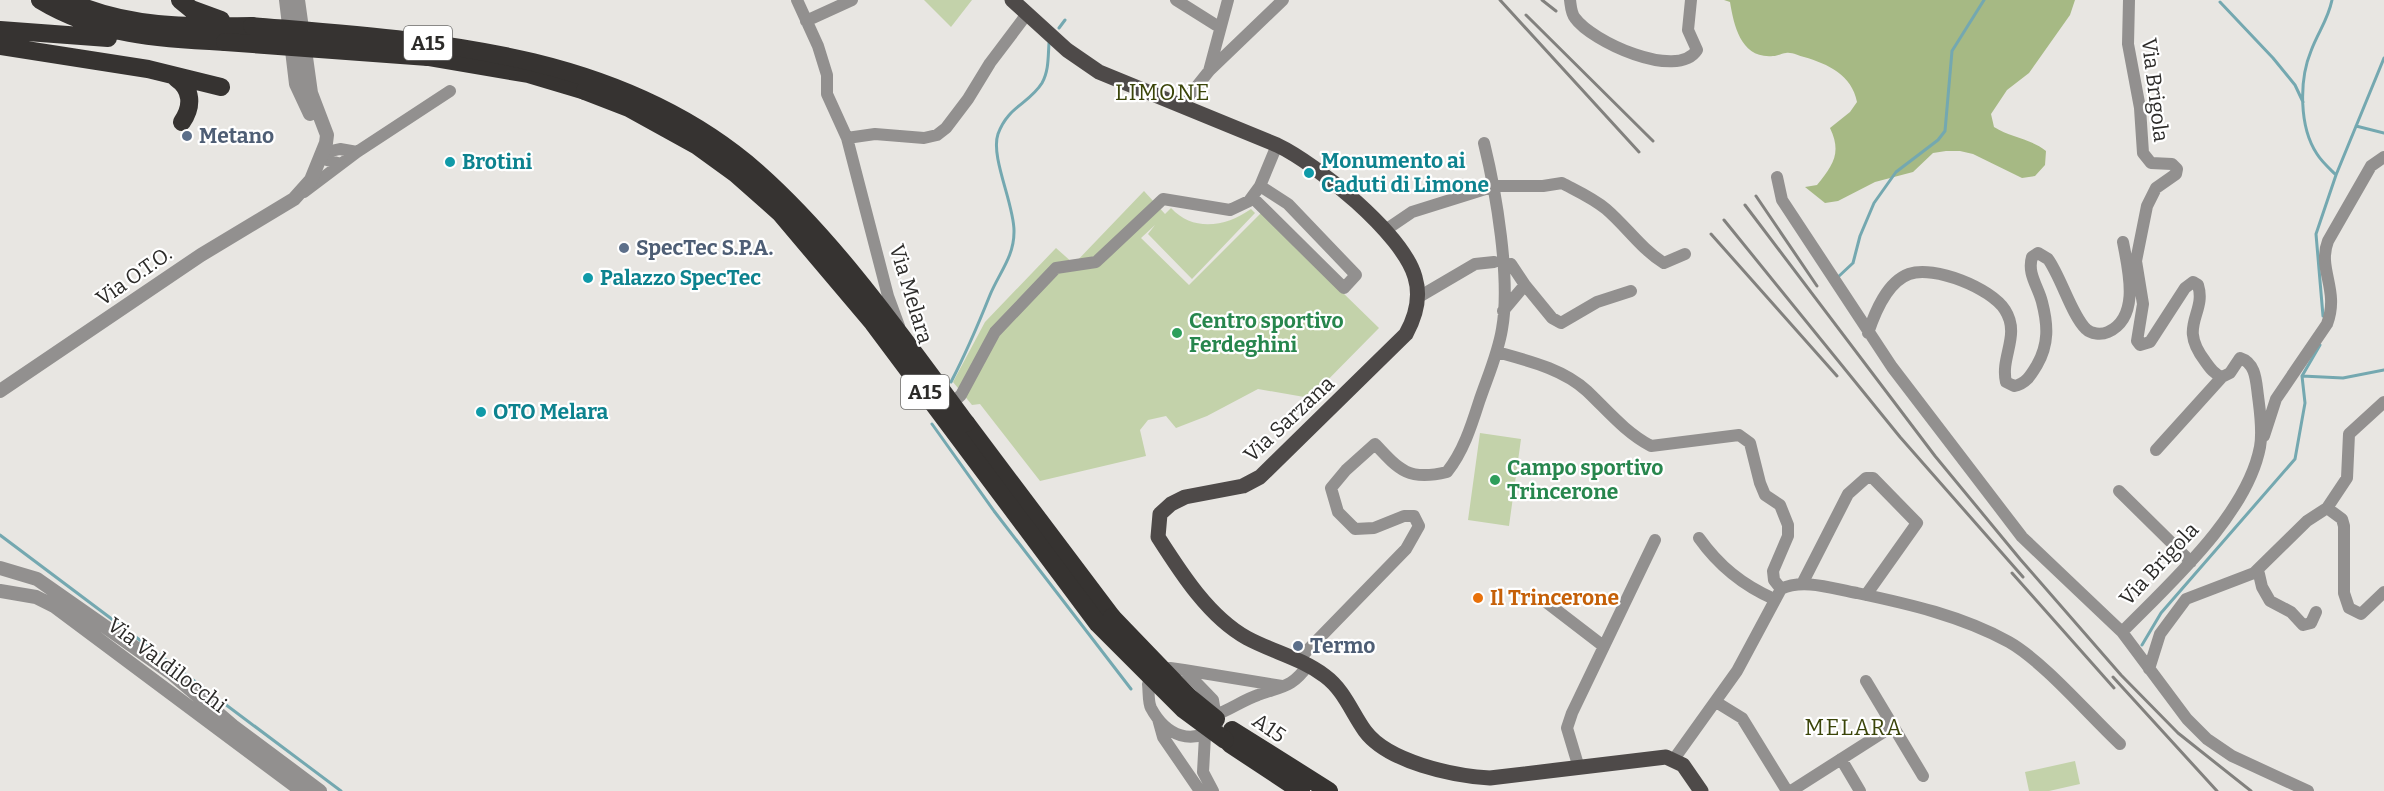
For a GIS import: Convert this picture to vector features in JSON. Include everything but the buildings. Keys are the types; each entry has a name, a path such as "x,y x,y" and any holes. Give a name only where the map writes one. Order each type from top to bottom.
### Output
{"highway":[{"name":"A15","path":"40,0 76,19 129,35 172,40 222,29 252,26 425,43 531,60 631,92 706,133 755,171 789,202 880,309 1112,617 1229,735"},
{"name":"A15","path":"67,0 100,14 128,21 222,29 428,57 528,74 629,108 696,145 736,174 780,213 873,323 1098,624 1183,709 1229,735 1278,769 1301,791"},
{"path":"180,0 222,29"},
{"path":"0,19 72,34"},
{"path":"0,30 154,42 172,40"},
{"path":"0,46 148,69 176,78 221,87"},
{"path":"176,78 188,90 190,100 189,112 182,122"},
{"name":"A15","path":"1278,769 1329,791"}],"main road":[{"name":"Via Sarzana","path":"1012,0 1082,62 1099,72 1277,145 1327,176 1384,231 1407,257 1415,276 1417,310 1406,334 1272,467 1243,486 1185,498 1171,504 1160,514 1158,537 1214,611 1229,628 1250,640 1303,662 1336,687 1366,732 1381,747 1412,761 1469,777 1490,778 1657,757 1674,759"},
{"path":"1674,759 1690,773 1701,791"}],"street":[{"path":"286,0 296,84 318,130 322,153 327,160 341,164"},
{"path":"298,0 311,93 327,135 340,149"},
{"name":"Via Melara","path":"797,0 819,46 824,65 827,94 847,138 888,296 910,358 1087,599 1140,661 1148,684"},
{"path":"806,21 852,0"},
{"path":"1176,0 1219,27"},
{"path":"1209,71 1228,0"},
{"path":"1181,106 1209,71 1283,0"},
{"path":"1570,0 1571,12 1575,19 1605,42 1653,60 1672,61 1685,60 1697,50 1688,30 1691,0"},
{"name":"Via Brigola","path":"2122,633 2210,541 2242,491 2260,446 2259,409 2253,368 2240,358 2230,373 2222,377 2196,351 2192,339 2192,327 2200,288 2196,284 2190,284 2182,291 2150,342 2140,345 2136,337 2143,304 2136,261 2148,207 2156,188 2176,174 2177,170 2172,164 2151,163 2143,153 2140,108 2128,44 2129,0"},
{"path":"847,138 875,134 924,138 937,135 946,128 968,99 990,63 1027,14"},
{"name":"Via O.T.O.","path":"0,392 201,255 294,199 357,152 450,91"},
{"name":"Via O.T.O.","path":"294,199 311,180 327,135"},
{"path":"1215,715 1257,695 1286,687 1295,681 1303,662 1406,549 1419,526 1414,516 1404,516 1374,528 1355,529 1338,512 1331,488 1346,470 1375,444 1399,470 1414,476 1447,472 1459,457 1497,352 1503,311 1495,186 1484,143"},
{"path":"947,408 961,395 995,332 1056,268 1096,262 1163,199 1230,210 1240,207 1260,186 1277,145"},
{"path":"322,153 340,149 357,152"},
{"path":"2260,446 2277,399 2327,324 2332,310 2333,294 2324,253 2328,241 2371,166 2384,157"},
{"name":"Via Brigola","path":"1777,177 1782,200 1868,333 2022,537 2122,633 2187,719 2207,739 2232,756 2307,791"},
{"path":"1384,231 1412,213 1495,186 1543,186 1562,183 1605,208 1635,236 1647,253 1664,263 1685,254"},
{"path":"1252,197 1344,288 1356,275 1288,204 1260,186"},
{"path":"1868,333 1876,310 1895,284 1908,274 1924,271 1965,282 1990,294 2005,310 2011,324 2012,339 2004,374 2006,382 2014,386 2019,385 2032,373 2048,340 2042,302 2030,271 2032,257 2038,253 2048,259 2082,324 2092,333 2103,334 2110,332 2122,320 2131,293 2123,242"},
{"path":"1417,298 1475,264 1494,262"},
{"path":"1510,264 1552,318 1561,323 1597,302 1630,291"},
{"path":"1503,311 1525,285"},
{"path":"1497,352 1561,373 1586,390 1615,422 1651,446 1728,436 1744,437 1750,443 1760,483 1766,495 1780,505 1788,525 1788,536 1773,571 1778,594"},
{"path":"2156,450 2222,377"},
{"name":"Via Brigola","path":"2150,669 2160,634 2180,604 2198,592 2254,573 2307,521 2327,508 2348,478 2349,434 2384,402"},
{"path":"1802,584 1848,494 1866,478 1873,478 1917,523 1866,595"},
{"path":"2119,491 2191,562"},
{"path":"2327,508 2342,519 2344,526 2344,593 2349,608 2361,614 2384,592"},
{"path":"1699,538 1716,561 1750,588 1778,594"},
{"path":"1579,768 1567,728 1602,645 1655,540"},
{"name":"Via Valdilocchi","path":"0,568 37,579 171,673 233,726 320,791"},
{"path":"2254,573 2259,574 2262,587 2271,601 2291,612 2303,625 2311,624 2316,612"},
{"path":"1674,759 1716,702 1753,644 1778,594 1791,584 1866,595 1965,621 2010,643 2035,663 2120,744"},
{"name":"Via Valdilocchi","path":"0,591 36,597 54,606 302,791"},
{"path":"1546,602 1602,645"},
{"name":"Via Melara","path":"1130,648 1170,668"},
{"path":"1184,670 1213,700 1217,725 1205,736 1192,738 1177,734 1156,715 1150,706 1148,684 1170,668 1184,670 1286,687"},
{"path":"1866,681 1923,776"},
{"path":"1716,702 1742,718 1789,791 1893,726"},
{"path":"1156,715 1163,737 1200,791"},
{"path":"1205,736 1203,772 1214,791"},
{"path":"1841,759 1860,791"}],"green space":[{"path":"924,0 972,0 951,27"},
{"path":"1724,0 2075,0 2070,15 2029,73 2007,90 1991,114 1994,127 2034,143 2046,151 2045,165 2035,176 2022,178 1973,154 1960,151 1933,153 1913,172 1875,182 1838,201 1825,203 1805,187 1817,185 1831,165 1835,145 1830,128 1850,112 1857,102 1854,93 1838,72 1822,63 1791,53 1762,56 1746,47 1737,30 1730,2"},
{"name":"Centro sportivo Ferdeghini","path":"1144,191 1165,214 1171,208 1180,216 1199,224 1221,223 1251,209 1255,213 1192,279 1148,234 1155,225 1141,238 1189,285 1261,213 1379,328 1310,398 1258,389 1207,416 1176,428 1166,416 1148,420 1140,430 1146,456 1040,481 980,404 972,405 953,382 985,322 1056,248 1074,264"},
{"name":"Campo sportivo Trincerone","path":"1480,433 1521,439 1509,526 1468,520"},
{"path":"2075,761 2080,784 2049,791 2029,791 2025,772"}],"waterway":[{"path":"1838,277 1853,263 1860,236 1874,203 1896,172 1938,140 1945,131 1952,51 1984,0"},
{"path":"2332,0 2307,63 2303,103 2311,143 2321,160 2336,175"},
{"path":"2220,2 2273,58 2295,85 2303,102"},
{"path":"1059,28 1065,20"},
{"path":"951,382 1012,249 1013,221 997,155 998,134 1007,117 1042,83 1047,68 1049,43"},
{"path":"2323,316 2316,234 2336,175 2384,58"},
{"path":"2356,126 2384,133"},
{"path":"2142,645 2161,613 2295,459 2305,403 2302,376 2320,345"},
{"path":"2302,376 2343,378 2384,370"},
{"path":"932,424 994,511 1131,689"},
{"path":"0,535 169,662"},
{"path":"181,671 341,791"}],"railway":[{"path":"1500,0 1639,152"},
{"path":"1542,0 1556,11"},
{"path":"1526,15 1653,141"},
{"path":"1756,196 1817,286"},
{"path":"1745,205 1935,456 2020,559 2121,675 2178,733 2251,791"},
{"path":"1724,220 1900,437 2023,577"},
{"path":"1711,234 1837,376"},
{"path":"2012,573 2114,688"},
{"path":"2113,677 2217,791"}],"place":[{"name":"Metano","path":"187,136"},
{"name":"Brotini","path":"450,162"},
{"name":"Monumento ai Caduti di Limone","path":"1309,173"},
{"name":"SpecTec S.P.A.","path":"624,248"},
{"name":"Palazzo SpecTec","path":"588,278"},
{"name":"Centro sportivo Ferdeghini","path":"1177,333"},
{"name":"OTO Melara","path":"481,412"},
{"name":"Campo sportivo Trincerone","path":"1495,480"},
{"name":"Il Trincerone","path":"1478,598"},
{"name":"Termo","path":"1298,646"}],"district":[{"name":"LIMONE","path":"1163,92"},
{"name":"MELARA","path":"1854,727"}]}
